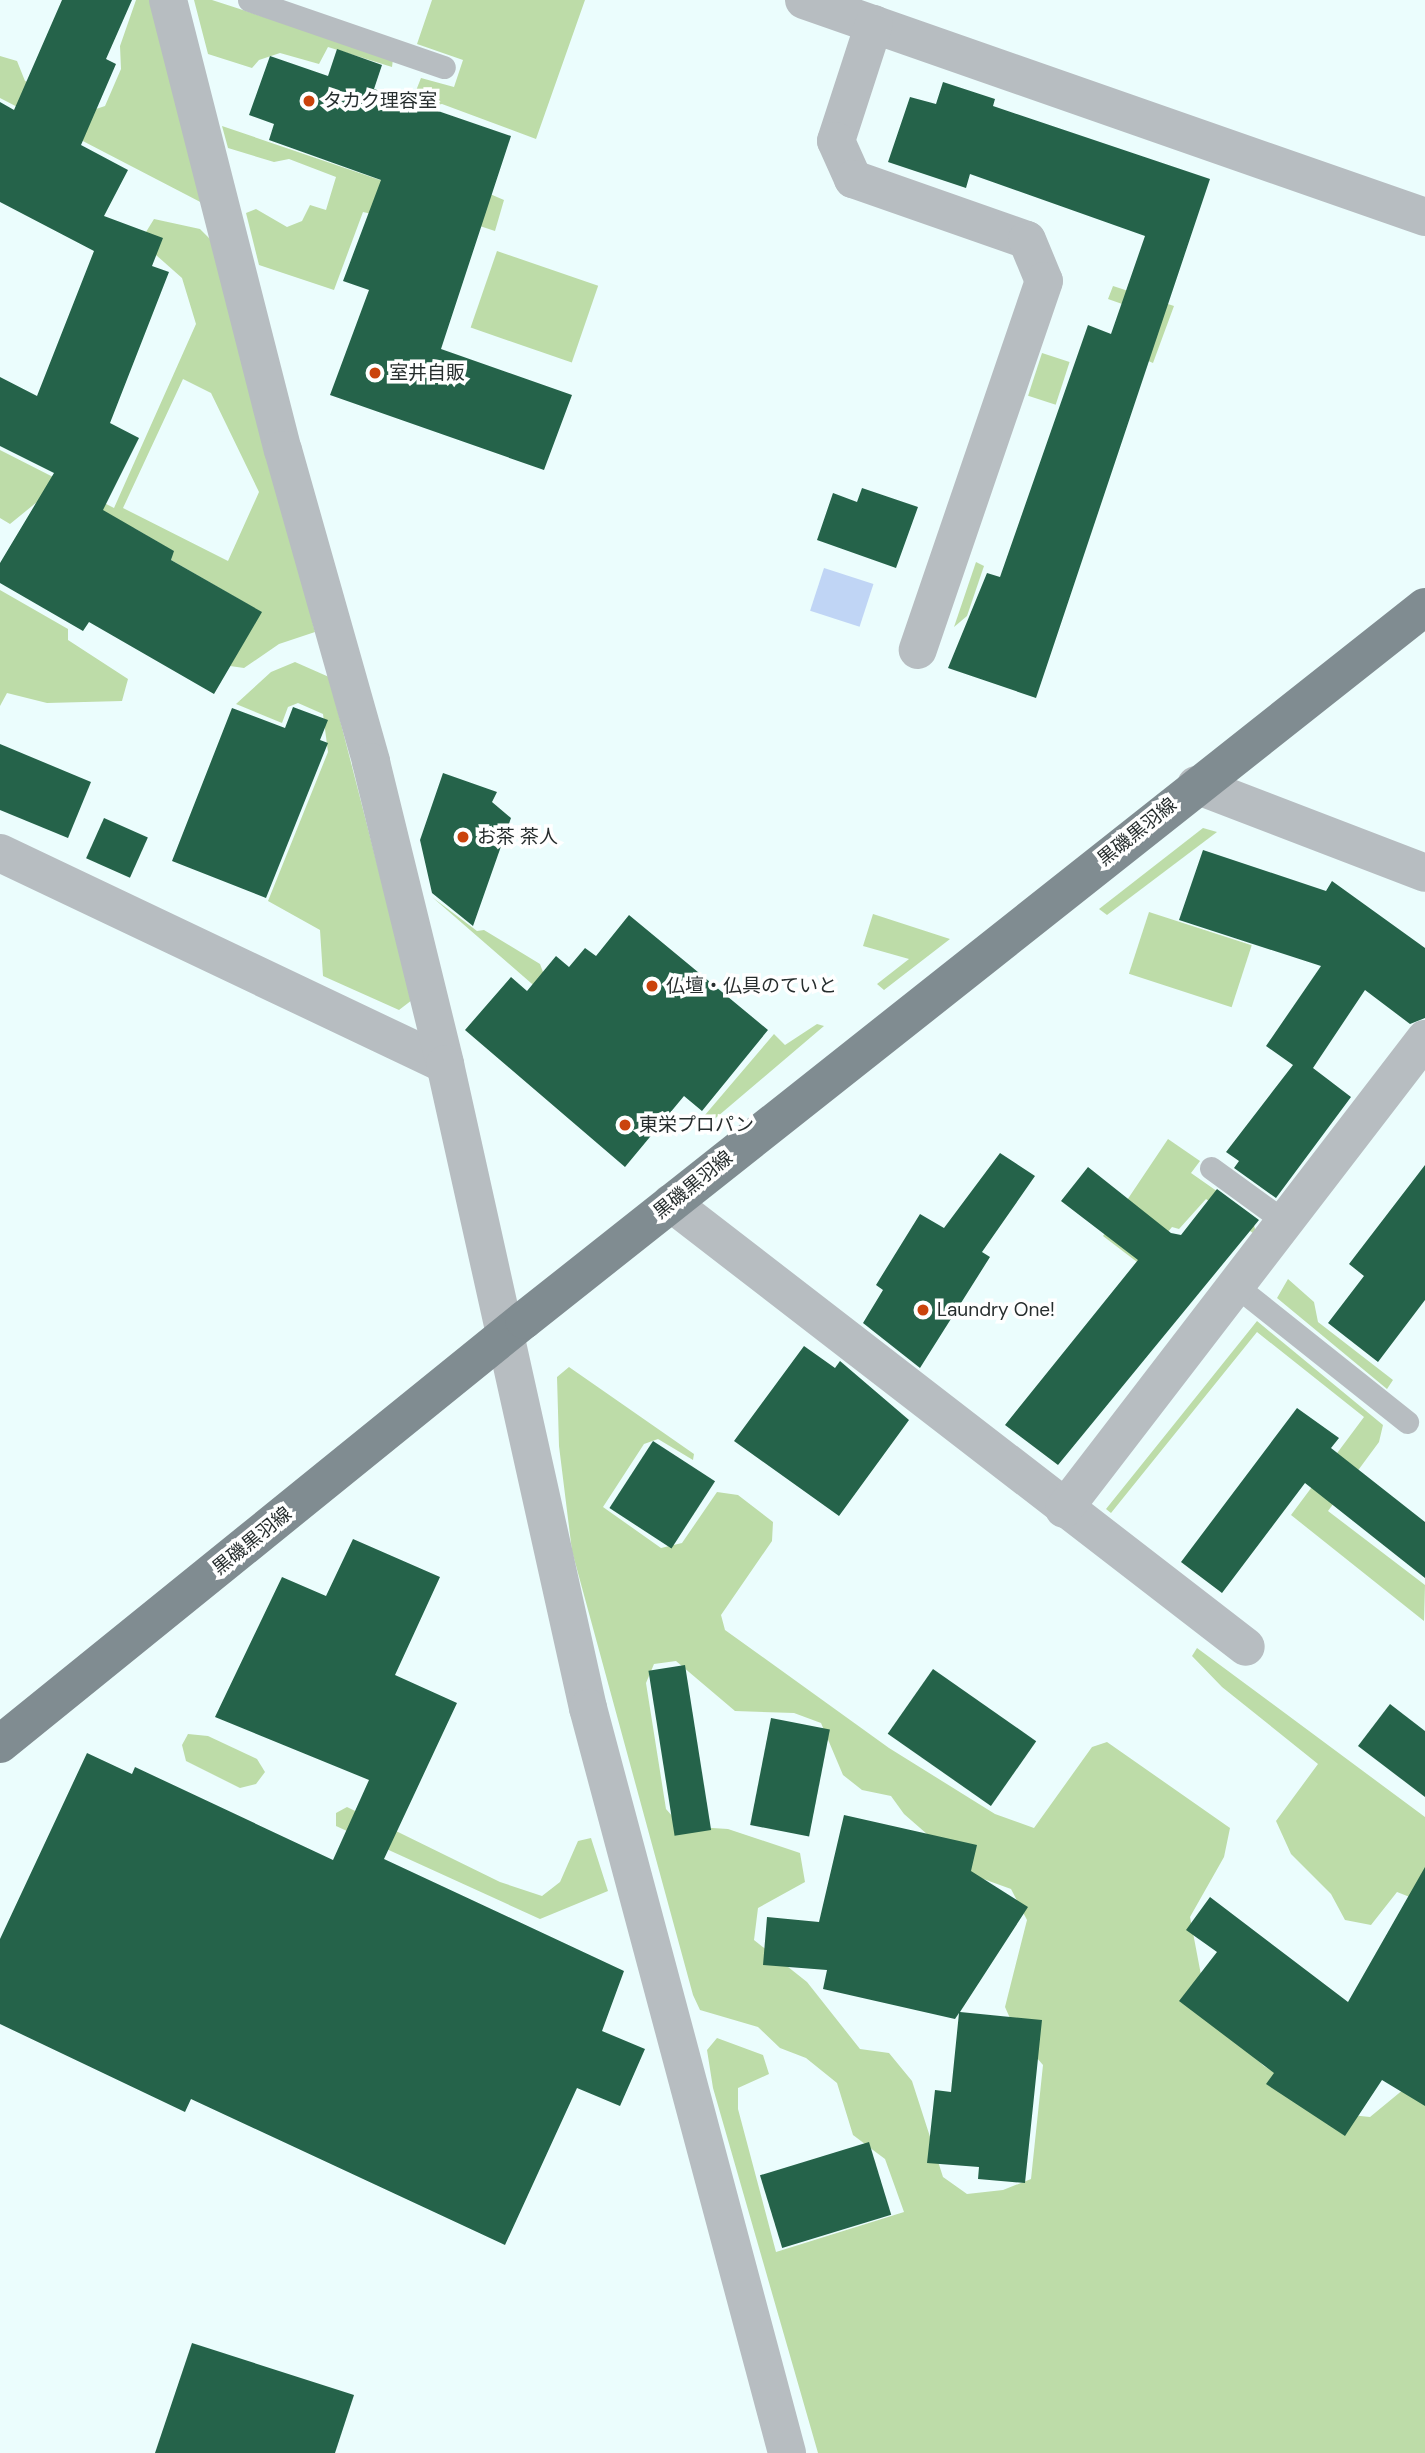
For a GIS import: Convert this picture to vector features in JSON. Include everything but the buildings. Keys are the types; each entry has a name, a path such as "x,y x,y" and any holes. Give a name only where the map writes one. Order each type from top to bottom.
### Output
{"main road":[{"name":"黒磯黒羽線","path":"0,1744 671,1203 1196,785 1425,607"}],"street":[{"path":"168,0 284,450 371,762 445,1064 588,1708 787,2453"},
{"path":"804,0 1425,218"},
{"path":"874,24 836,141 853,179 1027,240 1044,281 918,650"},
{"path":"1196,785 1425,873"},
{"path":"0,853 445,1064"},
{"path":"1064,1509 1425,1039"},
{"path":"671,1203 1246,1647"}],"lane":[{"path":"249,0 444,67"},
{"path":"1211,1168 1284,1221"},
{"path":"1235,1285 1406,1422"}],"green space":[{"path":"136,0 152,0 208,206 0,98 0,56 17,61 25,81 93,110 105,106 121,69 120,46"},
{"path":"194,0 212,0 393,59 392,67 328,47 319,64 280,53 259,60 252,68 208,54"},
{"path":"432,0 585,0 536,139 442,104 420,108 402,126 421,78 454,87 463,60 417,44"},
{"path":"222,126 474,212 483,191 504,200 495,231 431,210 417,224 363,212 334,290 259,265 246,213 256,209 287,227 302,221 310,205 326,210 336,177 289,159 274,162 228,148"},
{"path":"154,219 200,229 215,244 315,632 279,644 244,668 230,666 261,612 171,560 173,551 134,528 120,551 37,502 10,524 0,518 0,450 114,508 196,324 182,278 156,255 146,232","holes":["183,379 211,393 259,492 228,561 123,508"]},
{"path":"497,251 598,286 572,362 471,328"},
{"path":"1113,286 1174,306 1153,363 1146,360 1159,317 1108,299"},
{"path":"1042,353 1070,362 1056,405 1028,396"},
{"path":"976,562 984,566 967,616 954,627"},
{"path":"0,590 68,629 68,640 128,679 122,701 47,703 7,693 0,706"},
{"path":"295,662 329,677 412,1000 399,1010 323,976 320,930 268,901 328,752 323,714 298,703 288,707 282,723 236,704 271,672"},
{"path":"1203,828 1217,832 1107,915 1099,909"},
{"path":"432,897 477,931 484,930 540,964 546,980 608,1050"},
{"path":"1149,912 1252,945 1232,1007 1129,974"},
{"path":"873,914 950,939 884,990 877,984 909,959 863,946"},
{"path":"817,1024 824,1026 711,1122 705,1115 774,1034 785,1045"},
{"path":"1168,1139 1200,1161 1191,1173 1251,1215 1257,1236 1206,1199 1179,1229 1172,1227 1141,1265 1103,1236"},
{"path":"1288,1279 1314,1302 1318,1322 1393,1380 1387,1389 1277,1298"},
{"path":"1257,1321 1383,1425 1379,1442 1328,1511 1425,1585 1424,1621 1291,1515 1364,1417 1257,1332 1111,1513 1106,1509"},
{"path":"569,1367 694,1454 693,1460 658,1439 644,1444 603,1507 661,1548 682,1543 717,1492 738,1495 773,1522 772,1541 721,1615 725,1630 889,1748 995,1814 1034,1828 1092,1747 1107,1742 1230,1828 1224,1857 1190,1917 1209,2017 1264,2066 1341,2114 1370,2117 1404,2089 1425,2057 1425,2453 818,2453 713,2088 707,2050 717,2038 763,2055 769,2074 738,2088 738,2109 776,2252 904,2212 885,2159 853,2135 837,2083 806,2058 780,2048 758,2027 700,2010 693,1995 572,1551 559,1446 557,1377","holes":["676,1661 735,1711 794,1713 821,1723 843,1775 862,1790 891,1796 904,1814 975,1876 1011,1889 1027,1920 1005,2007 1018,2036 1043,2065 1031,2179 1003,2190 967,2194 943,2177 912,2081 889,2053 860,2049 807,1982 754,1940 758,1908 805,1882 800,1853 728,1829 681,1826 666,1809 646,1683 654,1664"]},
{"path":"1197,1648 1425,1817 1425,1903 1397,1892 1371,1925 1345,1920 1331,1894 1291,1854 1276,1821 1318,1764 1222,1687 1192,1656"},
{"path":"188,1734 208,1736 257,1759 265,1772 256,1784 240,1788 186,1761 182,1745"},
{"path":"347,1807 500,1882 542,1896 560,1882 578,1841 591,1838 608,1891 540,1919 336,1826 336,1813"}],"water":[{"path":"824,568 873,584 860,627 810,611"}],"place":[{"name":"タカク理容室","path":"309,101"},
{"name":"室井自販","path":"375,373"},
{"name":"お茶 茶人","path":"463,837"},
{"name":"仏壇・仏具のていと","path":"652,986"},
{"name":"東栄プロパン","path":"625,1125"},
{"name":"Laundry One!","path":"923,1310"}]}
